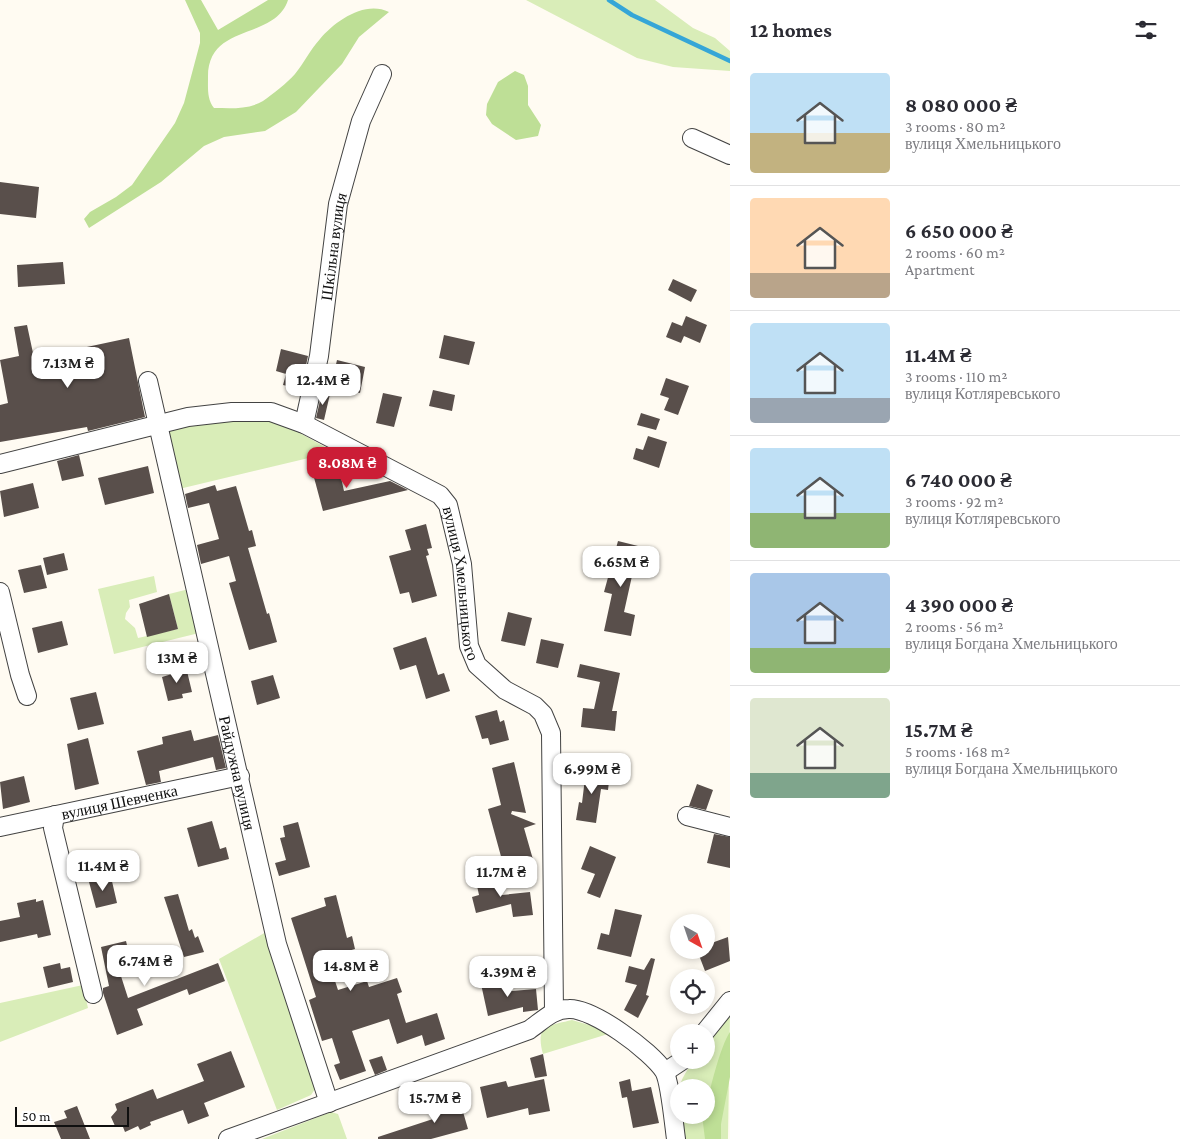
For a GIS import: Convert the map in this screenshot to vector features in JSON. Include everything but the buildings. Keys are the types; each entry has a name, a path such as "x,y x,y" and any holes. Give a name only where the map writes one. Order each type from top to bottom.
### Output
{"street":[{"name":"Шкільна вулиця","path":"304,424 319,356 338,204 361,121 382,74"},
{"path":"692,138 730,155"},
{"name":"Райдужна вулиця","path":"148,381 277,944 329,1103"},
{"name":"вулиця Хмельницького","path":"0,464 157,423 188,417 232,412 271,412 304,424 440,495 448,505 462,564 469,646 477,665 505,690 535,706 546,720 551,733 554,1011"},
{"path":"0,592 27,696"},
{"name":"вулиця Шевченка","path":"0,827 240,776"},
{"path":"55,815 53,828 93,994"},
{"path":"687,816 730,827"},
{"path":"711,1024 730,1001"},
{"path":"228,1139 529,1030 554,1011 571,1008 605,1021 639,1045 664,1072 676,1139"},
{"path":"664,1072 670,1068"}],"green space":[{"path":"185,0 201,0 218,30 268,0 288,0 281,13 270,22 229,40 218,48 211,60 208,78 209,97 214,108 245,107 263,101 292,77 326,32 342,19 351,14 370,9 380,9 389,12 359,37 342,64 296,112 265,131 224,137 204,146 161,182 89,228 84,219 90,212 132,185 175,123 184,103 200,43 200,33"},
{"path":"526,0 655,0 693,28 715,38 730,51 730,71 673,67 637,58"},
{"path":"515,71 524,75 528,86 528,105 541,125 538,136 516,140 492,124 486,115 487,104 498,82"},
{"path":"232,419 269,420 298,432 334,452 179,489 166,433 170,428"},
{"path":"154,576 157,592 129,600 130,607 125,619 135,628 138,638 178,629 169,594 189,589 199,633 114,654 98,589"},
{"path":"266,932 315,1089 311,1095 277,1110 219,959"},
{"path":"83,985 88,1008 0,1042 0,1003"},
{"path":"730,1012 728,1139 685,1139 682,1124 715,1124 715,1079 682,1079 688,1069 715,1069 715,1031"},
{"path":"572,1020 596,1027 608,1034 543,1054 541,1044 542,1032 550,1026"},
{"path":"730,1032 730,1077 721,1124 721,1139 705,1139 703,1124 715,1124 715,1079 713,1079 726,1038"},
{"path":"331,1112 338,1114 347,1139 262,1139"}],"waterway":[{"path":"609,0 632,15 730,61"}]}
